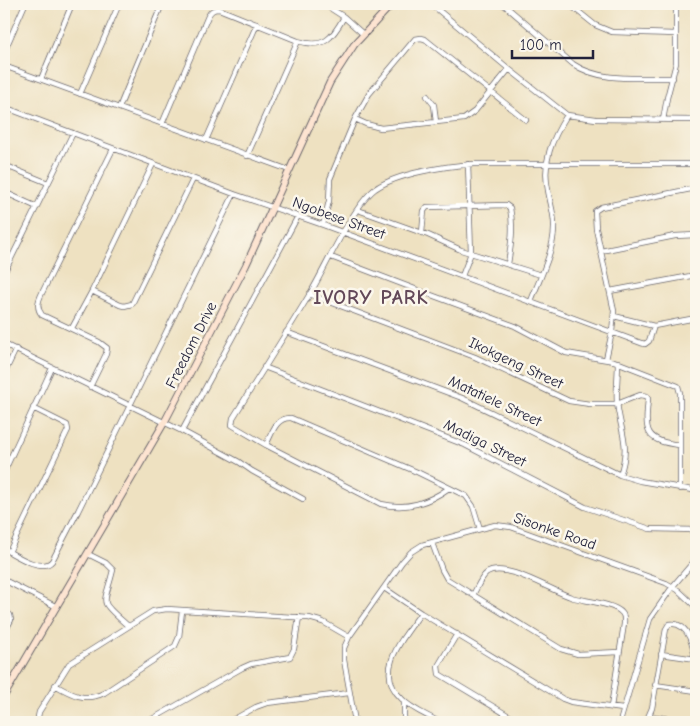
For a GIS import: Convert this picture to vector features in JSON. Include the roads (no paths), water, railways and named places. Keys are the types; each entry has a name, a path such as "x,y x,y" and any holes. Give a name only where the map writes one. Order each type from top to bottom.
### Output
{"street":[{"path":"4,52 25,4"},
{"path":"41,79 72,4"},
{"path":"80,94 119,4"},
{"path":"119,108 162,4"},
{"path":"324,4 344,17 363,34"},
{"name":"Freedom Drive","path":"4,696 164,424 229,299 330,82 346,56 363,34 392,4"},
{"path":"431,4 508,69 567,115 584,119 696,120"},
{"path":"503,4 573,64 583,70 602,76 672,78"},
{"path":"569,4 595,25 607,31 621,34 676,34"},
{"path":"663,120 666,98 676,62 676,4"},
{"path":"162,124 211,11 219,9 310,45 320,44 326,40 337,30 344,17"},
{"path":"206,140 257,24"},
{"path":"323,224 329,201 330,179 355,119 369,94 412,41 417,38 425,39 526,120"},
{"path":"247,156 298,41"},
{"path":"4,66 289,170"},
{"path":"355,119 381,128 464,119 475,111 508,69"},
{"path":"427,96 434,105 436,122"},
{"name":"Ngobese Street","path":"4,107 193,179 323,224 645,344 650,341 654,326"},
{"path":"531,301 551,246 554,228 546,179 546,164 553,138 567,115"},
{"path":"4,273 73,133"},
{"path":"90,387 107,348 72,328 42,315 38,309 39,299 113,149"},
{"path":"72,328 92,291 153,164"},
{"path":"449,488 432,499 415,505 398,507 381,504 266,445 234,427 232,423 233,418 358,210 371,193 385,184 418,173 468,164 696,164"},
{"path":"462,276 471,253 468,164"},
{"path":"4,165 48,182"},
{"path":"92,291 120,305 129,306 132,304 193,179"},
{"path":"606,359 614,316 601,251 595,213 597,209 696,188"},
{"path":"4,200 5,193 37,207"},
{"path":"4,549 37,565 49,565 78,511 234,194"},
{"path":"422,233 426,208 506,205 510,208 512,234 508,264"},
{"path":"358,210 471,253 541,274"},
{"path":"182,432 298,216"},
{"path":"601,251 675,236 696,235"},
{"path":"331,256 510,324 566,353 618,362 678,386 680,393 680,489"},
{"path":"610,290 696,275"},
{"name":"Ikokgeng Street","path":"309,294 475,356 569,401 590,404 617,404 640,395 647,396 646,420 650,434 662,443 680,445"},
{"path":"614,316 654,326 696,318"},
{"name":"Matatiele Street","path":"286,332 462,398 620,475 695,492"},
{"path":"4,344 240,462 252,471 303,499"},
{"path":"4,374 16,350"},
{"path":"618,362 617,404 626,448 620,475"},
{"name":"Madiga Street","path":"264,367 465,445 585,507 650,528 696,530"},
{"path":"4,472 52,368"},
{"path":"9,552 68,430 67,425 34,408"},
{"path":"266,445 279,420 291,418 417,472 466,496 471,501 476,512 480,529"},
{"name":"Sisonke Road","path":"355,722 344,660 344,648 349,637 411,552 422,545 495,525 511,528 673,586 696,607"},
{"path":"432,542 447,579 561,649 578,654 618,652"},
{"path":"88,554 106,563 113,570 104,602 128,626"},
{"path":"620,722 646,630 656,610 696,559"},
{"path":"473,595 485,574 493,570 504,570 568,596 614,608 622,613 624,619 611,706"},
{"path":"4,580 57,607"},
{"path":"384,588 421,613 563,699 571,702 623,709"},
{"path":"40,722 38,719 39,712 65,668 74,659 152,611 167,609 299,617 324,622 349,637"},
{"path":"4,610 10,615 11,620 4,633"},
{"path":"55,685 79,697 94,697 104,693 175,646 179,637 182,611"},
{"path":"421,613 390,661 391,681 394,690 404,701 438,722"},
{"path":"147,722 242,668 251,664 290,658 294,650 299,617"},
{"path":"646,722 650,716 666,627 669,624 673,623 682,628 690,637 696,665"},
{"path":"457,634 438,666 439,674 519,722"},
{"path":"661,654 696,659"},
{"path":"655,685 696,691"},
{"path":"228,722 267,703 349,693"},
{"path":"404,701 404,722"},
{"path":"650,716 689,722"}],"district":[{"name":"IVORY PARK","path":"371,297"}]}
